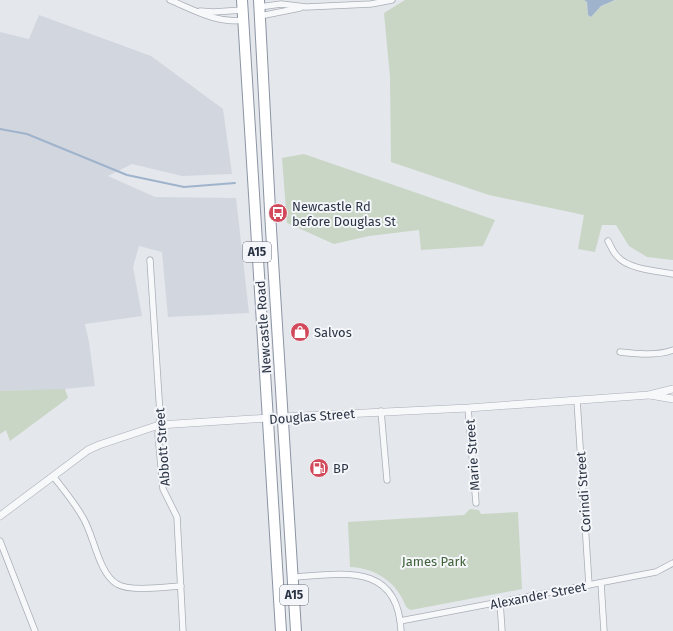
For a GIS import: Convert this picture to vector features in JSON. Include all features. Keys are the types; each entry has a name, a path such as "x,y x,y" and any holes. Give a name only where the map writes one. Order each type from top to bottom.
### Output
{"highway":[{"path":"243,10 259,8"},
{"name":"Newcastle Road","path":"259,8 282,417 296,631"},
{"name":"Newcastle Road","path":"243,10 281,631"},
{"name":"Douglas Street","path":"269,418 282,417"}],"street":[{"path":"170,0 192,10 219,19 236,21 243,10"},
{"path":"259,8 371,4 392,0"},
{"path":"259,8 281,4 306,7"},
{"path":"192,10 208,12 243,10"},
{"path":"608,241 615,254 624,262 635,266 673,274"},
{"name":"Abbott Street","path":"150,260 159,425 158,434 163,489 177,517 183,631"},
{"path":"620,352 642,354 668,352 673,350"},
{"name":"Douglas Street","path":"282,417 381,411 468,408 649,395 673,388"},
{"name":"Douglas Street","path":"649,395 673,399"},
{"name":"Corindi Street","path":"577,400 590,585"},
{"name":"Marie Street","path":"468,408 476,503"},
{"path":"381,411 387,480"},
{"name":"Douglas Street","path":"0,516 88,450 93,448 159,425 269,418"},
{"path":"53,476 83,517 106,574 116,584 130,589 181,586"},
{"path":"0,542 35,631"},
{"name":"Alexander Street","path":"400,621 656,572 673,563"},
{"path":"293,577 354,574 366,577 383,585 394,600 400,621 401,631"},
{"path":"601,583 604,631"},
{"path":"500,602 502,631"}],"shaded area":[{"path":"39,15 151,56 223,109 232,174 182,176 132,164 108,176 155,197 236,198 249,313 168,317 162,252 139,246 133,267 142,316 85,324 95,386 53,390 0,391 0,32 29,39"}],"green space":[{"path":"405,0 584,0 587,2 588,15 591,17 601,6 616,0 673,0 673,260 647,257 629,246 616,225 602,225 595,252 578,249 584,215 489,195 391,162 390,77 384,13"},
{"path":"304,154 495,220 483,246 421,250 419,230 369,236 334,244 287,223 282,158"},
{"path":"65,389 68,398 10,441 6,430 0,434 0,391"},
{"name":"James Park","path":"470,509 479,510 481,514 518,512 522,589 411,610 406,607 398,591 380,575 366,569 350,567 348,522 464,515"}],"water":[{"path":"584,0 615,0 601,6 591,17 588,15 587,2"}],"waterway":[{"path":"0,129 27,134 127,175 184,187 235,183"}],"place":[{"name":"Newcastle Rd before Douglas St","path":"278,213"},
{"name":"Salvos","path":"300,332"},
{"name":"BP","path":"319,468"}]}
